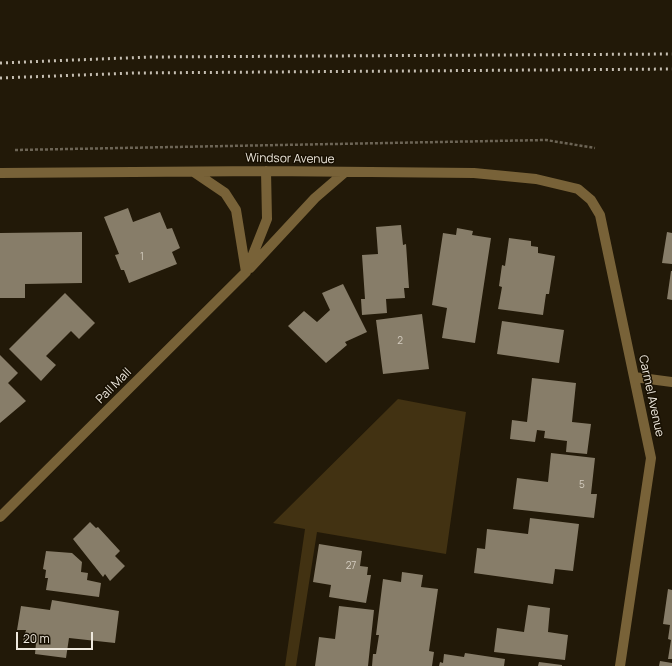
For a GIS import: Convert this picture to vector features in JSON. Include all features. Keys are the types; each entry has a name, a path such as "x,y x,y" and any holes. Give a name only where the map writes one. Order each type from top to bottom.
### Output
{"street":[{"name":"Windsor Avenue","path":"0,173 266,171 344,173 474,173 536,179 578,189"},
{"name":"Pall Mall","path":"246,272 267,219 266,171"},
{"path":"194,172 225,193 236,210 246,272"},
{"name":"Pall Mall","path":"0,517 246,272 315,198 344,173"},
{"name":"Carmel Avenue","path":"578,189 591,200 600,215 651,458 620,666"},
{"path":"634,377 672,382"}],"path":[{"path":"15,150 546,140 595,148"}],"shaded area":[{"path":"398,399 466,412 446,554 317,532 296,666 285,666 305,529 273,523"}],"building":[{"path":"128,208 133,222 160,212 167,229 172,228 180,248 172,252 177,264 129,283 124,270 121,270 115,255 119,254 104,217"},
{"path":"401,225 403,245 406,244 409,288 404,288 405,298 386,299 387,313 362,315 361,299 365,299 362,255 378,254 376,227"},
{"path":"457,228 473,231 472,235 491,238 475,343 442,338 447,308 432,305 443,233 456,235"},
{"path":"82,232 82,283 25,284 25,298 0,298 0,233"},
{"path":"667,232 672,233 672,264 662,263"},
{"path":"509,238 531,241 531,246 538,247 538,253 555,256 549,294 546,294 543,315 498,309 502,287 499,286 502,265 505,266"},
{"path":"672,271 672,300 667,299"},
{"path":"343,284 367,332 345,342 347,345 326,363 288,326 304,311 317,322 330,310 322,293"},
{"path":"65,293 95,323 79,339 71,331 46,356 56,365 41,381 9,349"},
{"path":"422,314 429,369 383,374 376,320"},
{"path":"502,321 564,330 559,363 497,354"},
{"path":"0,355 18,373 8,383 26,401 0,423"},
{"path":"532,378 576,383 572,422 591,424 587,454 566,452 567,441 544,438 545,431 537,430 535,442 510,439 512,420 527,422"},
{"path":"551,453 595,458 591,494 597,494 594,518 513,509 517,478 548,482"},
{"path":"530,518 579,524 573,571 555,569 553,584 474,573 477,548 485,549 487,529 528,534"},
{"path":"90,522 96,528 98,527 120,551 115,556 125,566 110,581 105,574 103,577 73,539"},
{"path":"319,544 362,551 360,566 368,567 367,575 371,575 366,603 329,597 331,585 313,582"},
{"path":"46,551 72,553 82,562 81,572 88,573 87,580 101,583 99,597 46,590 48,578 45,578 46,570 43,569"},
{"path":"402,572 423,575 421,587 438,589 429,651 434,652 432,666 372,666 373,654 376,654 379,635 376,635 383,579 401,582"},
{"path":"668,589 672,590 672,659 668,659 671,640 668,639 670,625 663,624"},
{"path":"52,600 119,611 115,643 69,638 66,658 35,654 36,643 23,641 26,630 17,630 21,606 50,610"},
{"path":"528,605 550,608 548,632 568,635 565,660 494,652 497,628 524,632"},
{"path":"339,606 374,610 368,666 315,666 319,637 335,639"},
{"path":"465,653 505,659 504,666 439,666 440,662 443,663 444,654 464,657"},
{"path":"660,661 672,663 672,666 659,666"},
{"path":"539,662 562,665 562,666 538,666"}],"railway":[{"path":"0,63 150,57 672,54"},
{"path":"0,78 135,73 672,69"}]}
